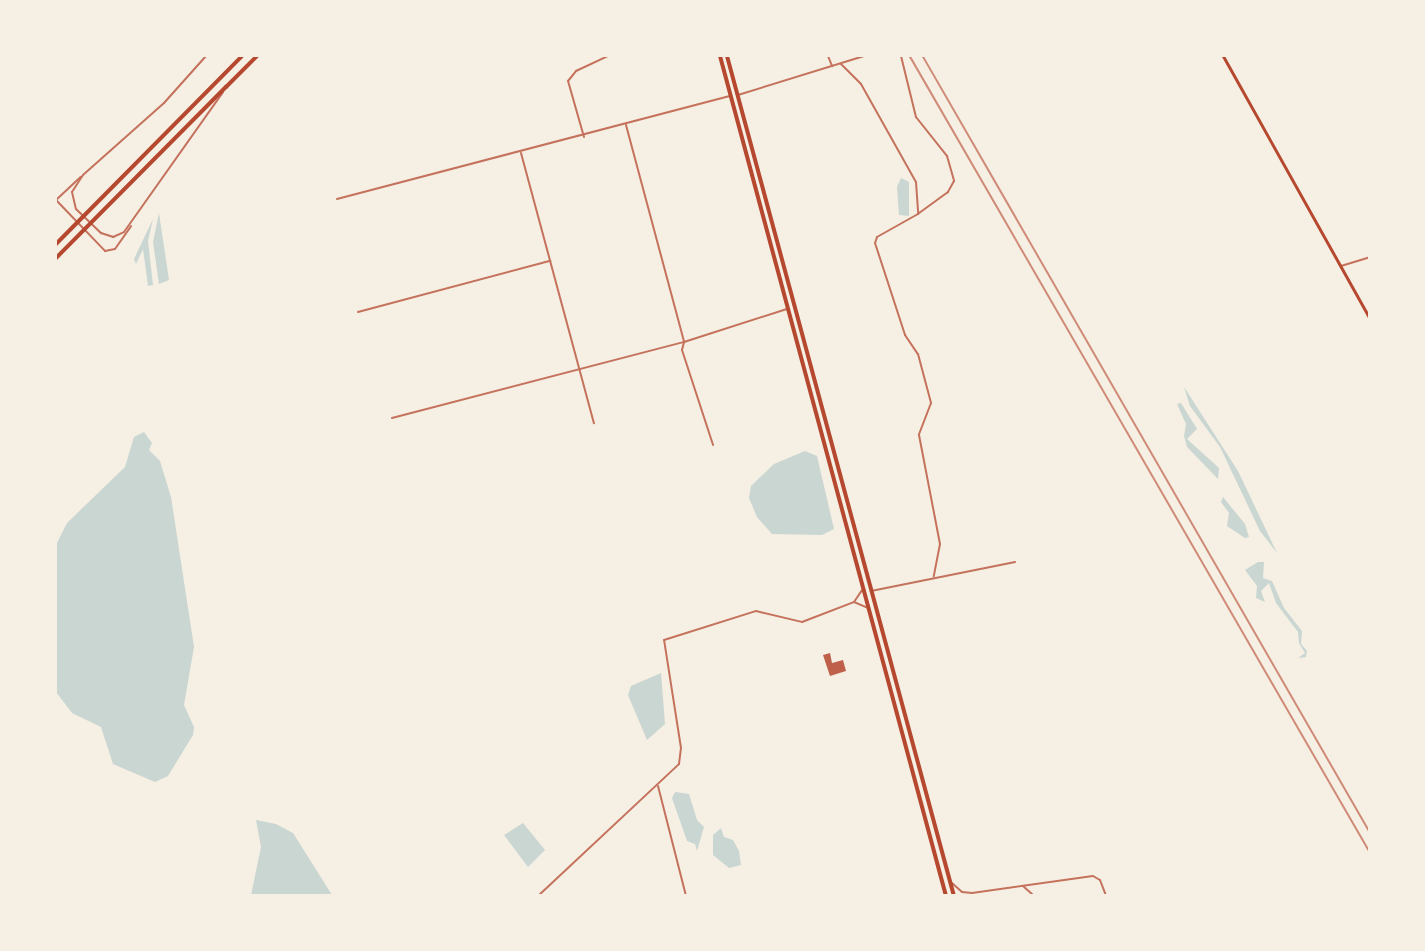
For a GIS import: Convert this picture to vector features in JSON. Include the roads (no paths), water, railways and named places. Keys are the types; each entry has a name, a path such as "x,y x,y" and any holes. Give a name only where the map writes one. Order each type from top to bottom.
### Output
{"highway":[{"path":"56,244 242,56"},
{"path":"56,258 257,56"},
{"path":"720,56 946,896"},
{"path":"727,56 954,896"}],"main road":[{"path":"1223,56 1370,319"}],"street":[{"path":"206,56 164,103 56,200 105,251 115,249 226,87"},
{"path":"584,136 568,81 576,71 608,56"},
{"path":"828,56 832,66"},
{"path":"738,95 864,56"},
{"path":"901,56 916,117 947,156 954,180 948,192 918,214 877,237 875,243 905,335 918,354 931,403 919,435 940,543 934,576"},
{"path":"841,64 861,84 912,174 918,214"},
{"path":"337,199 521,153 731,96"},
{"path":"626,125 684,342 682,350 713,445"},
{"path":"521,153 594,423"},
{"path":"83,176 72,192 72,202 94,229 113,237 131,226"},
{"path":"1341,266 1370,257"},
{"path":"358,312 550,261"},
{"path":"392,418 579,367 684,342 788,309"},
{"path":"871,591 934,576 1014,562"},
{"path":"538,896 679,764 682,753 664,640 756,611 802,622 854,602 863,588"},
{"path":"854,602 869,609"},
{"path":"658,786 686,896"},
{"path":"949,879 958,890 972,893 1094,876 1100,880 1106,896"},
{"path":"1023,886 1034,896"},
{"path":"968,896 972,893"}],"railway":[{"path":"910,56 1370,852"},
{"path":"923,56 1370,832"}]}
